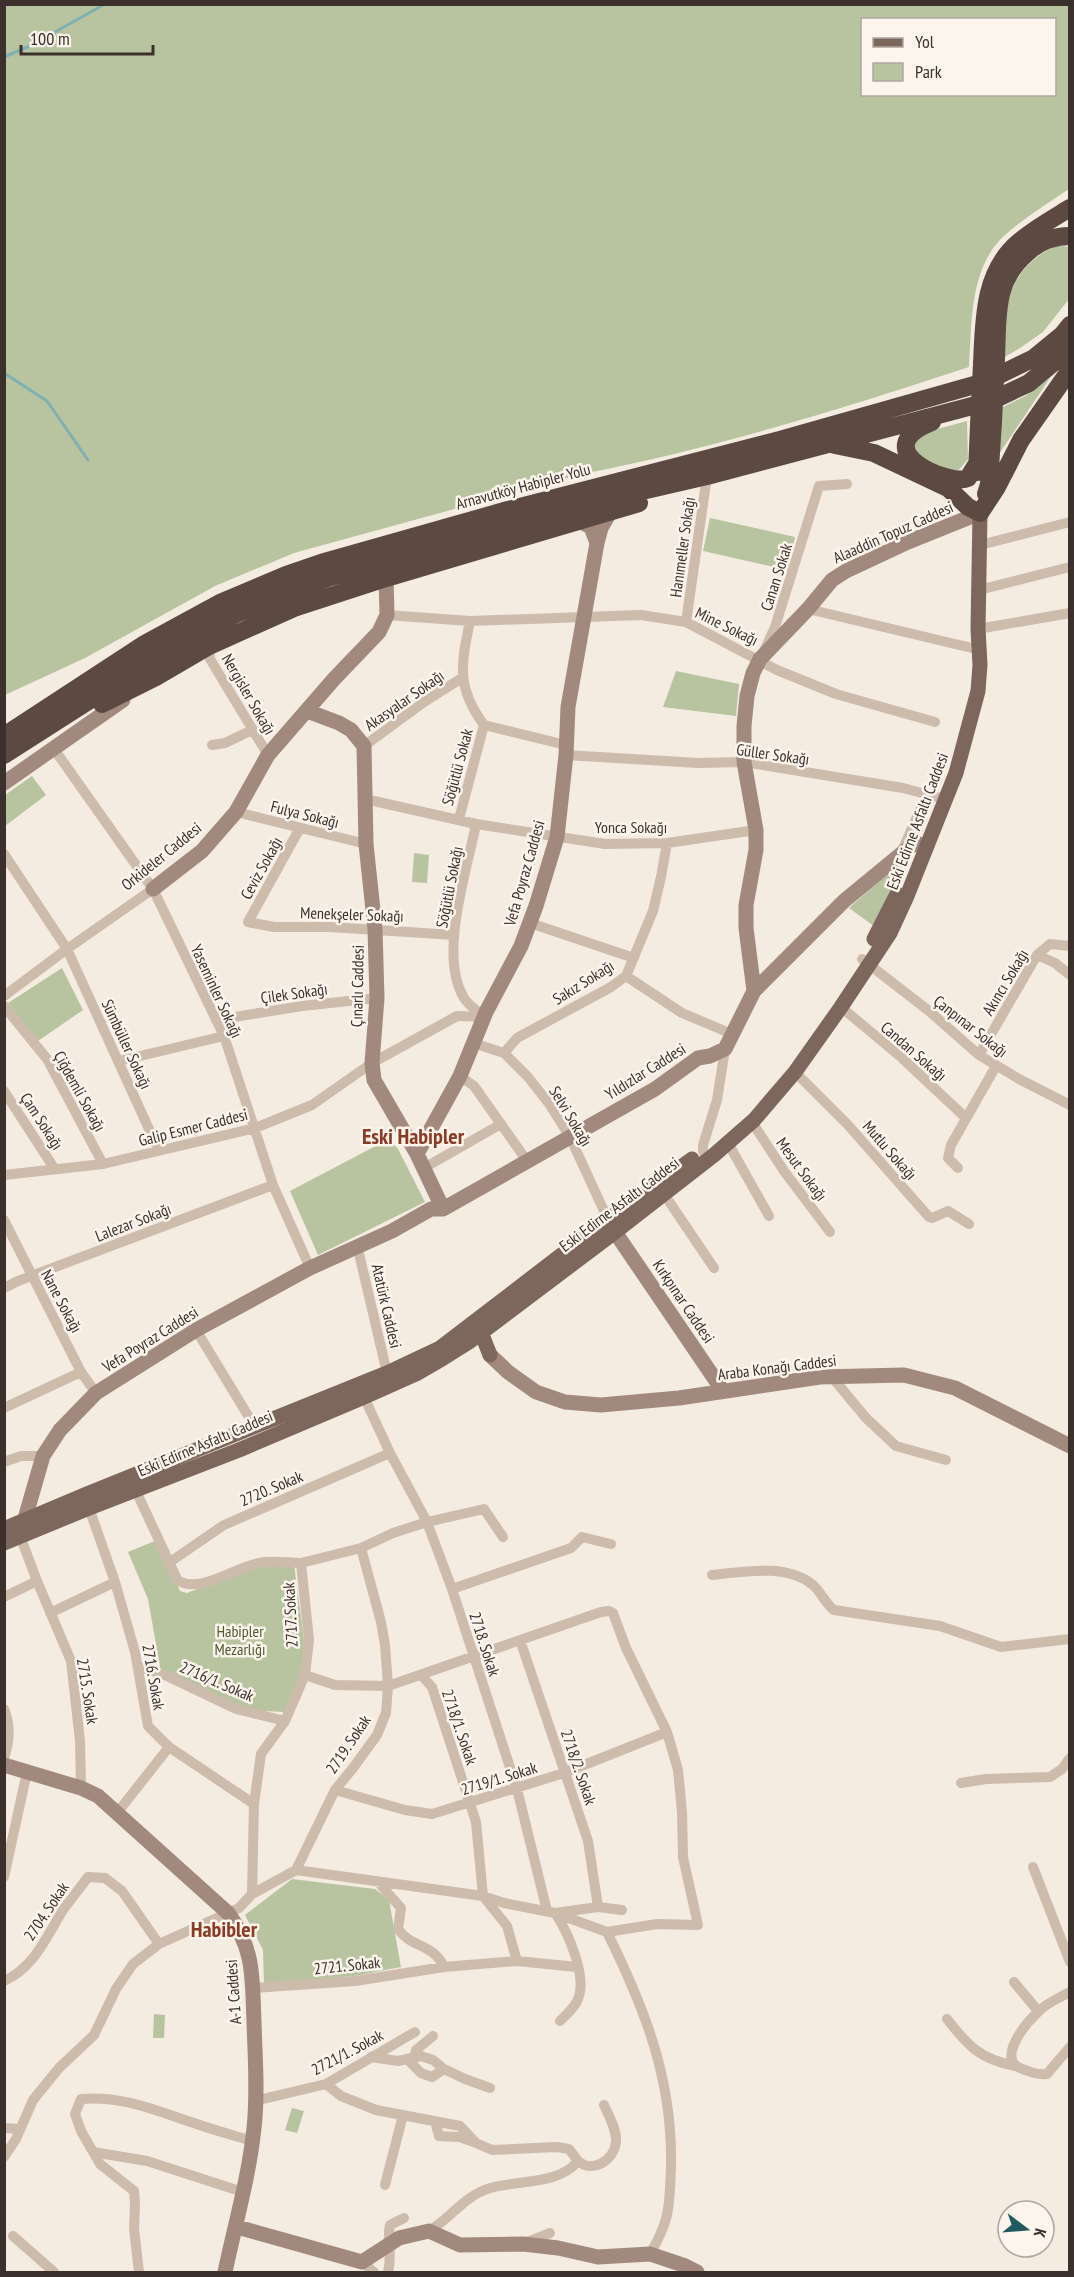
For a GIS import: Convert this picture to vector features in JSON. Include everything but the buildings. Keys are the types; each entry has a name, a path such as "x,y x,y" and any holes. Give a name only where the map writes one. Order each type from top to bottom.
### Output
{"highway":[{"path":"989,361 985,311 993,277 1017,243 1070,208"},
{"path":"980,513 990,484 986,424 989,361 1005,278 1016,262 1034,246 1052,237 1070,236"},
{"path":"1034,358 1070,311"},
{"name":"Arnavutköy Habipler Yolu","path":"4,736 143,645 222,602 286,575 508,510 780,440 985,382 1034,358 1062,335 1070,325"},
{"path":"4,756 163,652 256,605 330,577 572,516 707,476 991,401 1029,383 1070,349"},
{"path":"980,513 997,487 1021,440 1070,370"},
{"path":"970,407 922,426 911,433 906,440 905,448 906,454 917,463 956,480 968,478 978,462"},
{"path":"980,513 977,493 978,462 986,424"},
{"path":"820,446 846,446 874,453 948,488 968,507 980,513"},
{"path":"4,756 39,741 115,696 156,677 209,646 294,608 453,558 572,516 611,512 670,494 707,476"}],"main road":[{"name":"Vefa Poyraz Caddesi","path":"421,1161 484,1017 521,946 557,837 568,707 597,543 601,528 611,512"},
{"name":"Eski Edirne Asfaltı Caddesi","path":"936,797 961,760 978,691 980,513"},
{"name":"Alaaddin Topuz Caddesi","path":"754,991 746,928 746,905 756,850 756,830 744,762 747,696 753,673 760,659 832,580 908,542 980,513"},
{"path":"572,516 591,527 597,543"},
{"path":"386,578 387,615"},
{"name":"Orkideler Caddesi","path":"153,889 202,851 236,812 267,755 380,632 387,615"},
{"name":"Eski Edirne Asfaltı Caddesi","path":"4,1529 22,1529 136,1491 416,1374 705,1155 728,1143 752,1122 795,1072 841,1007 866,962 886,917 923,846 936,797 956,743 967,700 971,675 972,640 978,629"},
{"path":"4,783 156,677"},
{"path":"307,711 351,730 364,746"},
{"name":"Çınarlı Caddesi","path":"364,746 366,844 375,929 377,998 372,1063 374,1080 421,1161 443,1209"},
{"path":"725,1049 754,991 844,901 912,845 923,846"},
{"name":"Eski Edirne Asfaltı Caddesi","path":"4,1544 22,1529 87,1494 387,1373 473,1332 502,1302 611,1226 664,1194 770,1088 866,962"},
{"name":"Yıldızlar Caddesi","path":"357,1245 392,1230 431,1209 443,1209 654,1089 698,1058 710,1056 725,1049"},
{"name":"Kırkpınar Caddesi","path":"611,1226 723,1391"},
{"name":"Vefa Poyraz Caddesi","path":"22,1529 43,1456 60,1430 96,1393 196,1330 357,1245"},
{"name":"Araba Konağı Caddesi","path":"473,1332 478,1350 490,1355 508,1372 536,1392 565,1402 619,1405 832,1377 904,1375 955,1388 1070,1446"},
{"name":"A-1 Caddesi","path":"4,1765 81,1788 98,1796 228,1913 240,1930 249,1953 253,1988 255,2101 252,2141 237,2227 225,2272"},
{"path":"237,2227 362,2262 399,2238 429,2231 460,2245 523,2244 598,2257 650,2254 697,2272"}],"street":[{"name":"Hanımeller Sokağı","path":"686,622 707,476"},
{"name":"Canan Sokak","path":"760,659 775,627 819,486 847,484"},
{"path":"980,545 1070,522"},
{"path":"979,590 1070,567"},
{"path":"808,609 972,648"},
{"path":"978,629 1070,613"},
{"name":"Mine Sokağı","path":"387,615 470,621 583,619 641,615 686,622 777,669 836,694 935,722"},
{"name":"Söğütlü Sokak","path":"459,819 484,725 474,712 462,678 464,650 470,621"},
{"name":"Nergisler Sokağı","path":"209,646 210,659 267,755"},
{"name":"Akasyalar Sokağı","path":"364,746 424,702 462,678"},
{"name":"Güller Sokağı","path":"484,725 566,750 687,763 744,762 936,797"},
{"path":"212,746 225,743 252,730"},
{"name":"Yaseminler Sokağı","path":"54,749 153,889 224,1036 273,1185 310,1268"},
{"path":"901,854 936,797"},
{"name":"Yonca Sokağı","path":"365,799 476,824 605,844 667,843 756,830"},
{"name":"Fulya Sokağı","path":"236,812 366,844"},
{"name":"Söğütlü Sokağı","path":"476,824 454,934 454,969 464,998 484,1017"},
{"name":"Ceviz Sokağı","path":"248,922 300,828"},
{"name":"Sakız Sokağı","path":"504,1053 517,1038 611,987 626,976 652,911 667,843"},
{"name":"Sümbüller Sokağı","path":"4,854 67,949 159,1151"},
{"name":"Orkideler Caddesi","path":"4,996 153,889"},
{"name":"Menekşeler Sokağı","path":"248,922 274,927 375,929 454,934"},
{"path":"530,923 634,958"},
{"name":"Akıncı Sokağı","path":"979,1055 1037,955 1050,944 1070,946"},
{"path":"1037,955 1055,963 1070,975"},
{"name":"Çanpınar Sokağı","path":"866,962 929,1011 979,1055 1070,1105"},
{"path":"626,976 682,1013 732,1034"},
{"name":"Çilek Sokağı","path":"216,1020 302,1006 377,998"},
{"name":"Çiğdemli Sokağı","path":"4,1006 47,1059 104,1164"},
{"name":"Candan Sokağı","path":"841,1007 902,1058 966,1118"},
{"name":"Galip Esmer Caddesi","path":"4,1175 104,1164 255,1128 312,1105 372,1063 457,1016 484,1017"},
{"path":"119,1061 224,1036"},
{"name":"Selvi Sokağı","path":"473,1043 504,1053 528,1077 550,1105 570,1137 611,1226"},
{"path":"705,1155 725,1049"},
{"path":"958,1168 951,1163 947,1154 996,1066"},
{"name":"Mutlu Sokağı","path":"795,1072 848,1125 929,1217 932,1218 948,1211 969,1224"},
{"path":"460,1076 474,1086 527,1161"},
{"name":"Çam Sokağı","path":"4,1091 54,1168"},
{"name":"Mesut Sokağı","path":"752,1122 784,1171 830,1232"},
{"path":"421,1161 501,1124"},
{"path":"728,1143 769,1216"},
{"name":"Lalezar Sokağı","path":"4,1288 273,1185"},
{"path":"664,1194 714,1269"},
{"name":"Nane Sokağı","path":"4,1220 81,1372 96,1393"},
{"name":"Atatürk Caddesi","path":"357,1245 387,1373"},
{"path":"196,1330 255,1427"},
{"path":"4,1407 81,1372"},
{"path":"832,1377 866,1418 896,1446 946,1460"},
{"name":"2718. Sokak","path":"364,1397 390,1453 427,1522 452,1589 516,1789 551,1912 567,1930 580,1980 577,2002 560,2021"},
{"name":"2720. Sokak","path":"170,1562 224,1525 390,1453"},
{"path":"4,1462 21,1456 43,1456"},
{"path":"136,1491 178,1581 188,1586 260,1563 302,1563"},
{"name":"2716. Sokak","path":"89,1508 115,1582 138,1666 148,1726 169,1747 254,1804"},
{"name":"2717. Sokak","path":"252,1894 254,1804 261,1754 285,1721 305,1675 309,1640 302,1563 361,1548 393,1533 427,1522 484,1509 503,1537"},
{"name":"2715. Sokak","path":"22,1529 37,1581 71,1661 80,1741 81,1788"},
{"path":"452,1589 571,1548 582,1537 611,1544"},
{"name":"2719. Sokak","path":"297,1870 335,1790 377,1735 386,1713 388,1686 381,1622 361,1548"},
{"path":"712,1575 770,1570 780,1572 812,1584 834,1610 940,1626 1001,1647 1070,1639"},
{"path":"4,1597 37,1581"},
{"path":"50,1613 115,1582"},
{"path":"4,2157 33,2100 58,2068 94,2035 116,1989 133,1964 159,1944 239,1908 252,1894 297,1870 483,1896 504,1903 551,1912 607,1932 631,1926 657,1924 698,1925 682,1857 682,1812 678,1770 667,1732 626,1648 613,1613 600,1611 422,1676 388,1686 335,1684 305,1675"},
{"name":"2718/2. Sokak","path":"520,1640 588,1840 598,1907"},
{"name":"2716/1. Sokak","path":"138,1666 167,1676 236,1709 285,1721"},
{"name":"2718/1. Sokak","path":"422,1676 432,1687 476,1822 483,1896"},
{"path":"4,1709 8,1719 10,1742 4,1758"},
{"name":"2719/1. Sokak","path":"335,1790 405,1810 432,1814 564,1773 667,1732"},
{"path":"117,1813 169,1747"},
{"path":"961,1783 979,1780 1050,1778 1062,1769 1070,1758"},
{"path":"4,1877 27,1772"},
{"path":"1033,1867 1070,1962"},
{"name":"2704. Sokak","path":"4,1981 23,1969 47,1940 64,1909 88,1877 105,1878 123,1891 159,1944"},
{"path":"378,1882 401,1908 398,1929 403,1936 439,1955 444,1967"},
{"path":"483,1896 507,1926 517,1961"},
{"path":"551,1912 598,1907 622,1910"},
{"path":"607,1932 646,2018 662,2068 672,2133 671,2198 668,2217 661,2236 650,2254"},
{"name":"2721. Sokak","path":"253,1988 355,1981 444,1967 517,1961 577,1968"},
{"path":"1014,1982 1038,2011"},
{"path":"1015,2066 1010,2058 1011,2049 1038,2011 1070,1992"},
{"path":"947,2019 978,2053 999,2063 1032,2073 1047,2074 1070,2047"},
{"name":"2721/1. Sokak","path":"255,2101 326,2084 415,2032"},
{"path":"411,2059 416,2050 433,2036"},
{"path":"371,2058 411,2059 422,2056 433,2060 444,2069 490,2088"},
{"path":"411,2059 421,2073 432,2077 444,2069"},
{"path":"326,2084 341,2096 376,2110 460,2126 476,2143 492,2150 557,2146 569,2149 583,2166 594,2168 602,2164 612,2153 616,2141 613,2125 604,2105"},
{"path":"139,2272 134,2229 134,2190 100,2164 93,2152 81,2131 75,2114 81,2099 99,2097 147,2106 195,2124 252,2141"},
{"path":"385,2185 403,2115"},
{"path":"4,2128 20,2129"},
{"path":"93,2152 147,2161 243,2192"},
{"path":"429,2231 443,2223 471,2196 491,2188 539,2180 570,2171 578,2161"},
{"path":"388,2272 391,2263 390,2244 387,2238 390,2225 404,2218"},
{"path":"523,2244 550,2233"},
{"path":"14,2236 54,2272"},
{"path":"362,2262 374,2272"}],"green space":[{"path":"4,5 1069,5 1069,189 1028,217 993,248 979,279 975,297 969,367 825,413 729,440 582,474 294,553 215,586 85,658 5,695"},
{"path":"1057,245 1069,247 1069,299 1043,332 1003,358 1005,322 1011,292 1027,266"},
{"path":"1050,378 997,457 1001,408 1025,396"},
{"path":"967,421 968,459 958,471 938,467 914,452 914,440 919,434"},
{"path":"710,518 795,537 788,570 703,551"},
{"path":"676,671 739,684 736,716 663,707"},
{"path":"32,776 46,795 5,826 5,795"},
{"path":"414,853 429,855 427,883 412,882"},
{"path":"899,864 903,866 889,900 874,926 849,908"},
{"path":"62,968 83,1010 38,1041 8,1003"},
{"path":"389,1139 398,1149 425,1202 318,1255 290,1191"},
{"name":"Habipler Mezarlığı","path":"157,1540 180,1591 187,1593 258,1565 294,1564 304,1640 301,1674 285,1712 245,1710 161,1672 148,1599 128,1552"},
{"path":"292,1879 375,1889 389,1900 401,1967 354,1976 264,1984 263,1950 245,1915"},
{"path":"154,2014 165,2015 164,2038 153,2038"},
{"path":"292,2108 304,2111 297,2133 285,2130"}],"waterway":[{"path":"4,57 30,46 105,4"},
{"path":"4,373 47,401 88,460"}],"district":[{"name":"Eski Habipler","path":"413,1136"},
{"name":"Habibler","path":"224,1929"}]}
